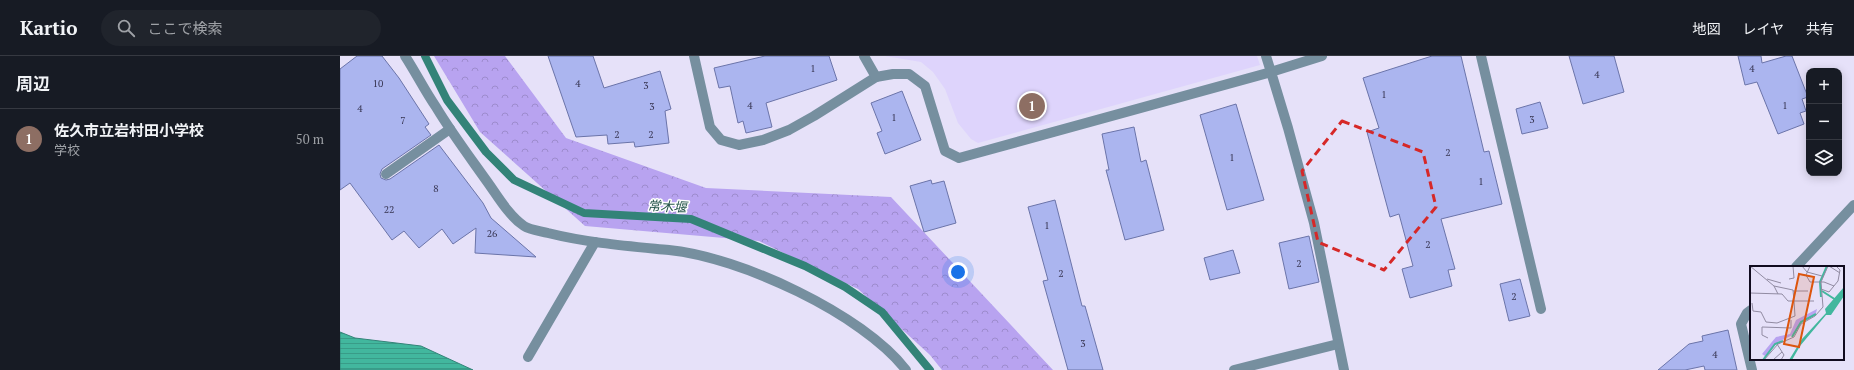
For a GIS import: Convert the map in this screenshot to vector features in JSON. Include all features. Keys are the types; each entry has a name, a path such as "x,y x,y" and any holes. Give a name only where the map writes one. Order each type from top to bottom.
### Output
{"street":[{"path":"405,56 450,129 510,214 525,227 568,238 620,246 671,250 714,258 761,274 839,315 880,343 898,359 906,370"},
{"path":"694,56 710,128 721,140 739,145 763,140 789,130 876,77 893,74 909,74 925,86 945,151 960,158 1271,72 1322,56"},
{"path":"864,56 876,77"},
{"path":"1266,56 1288,128 1314,223 1344,370"},
{"path":"1481,56 1541,309"},
{"path":"386,174 450,129"},
{"path":"1797,266 1854,205"},
{"path":"528,357 595,242"},
{"path":"1750,310 1747,312 1741,324 1752,370"},
{"path":"1234,370 1338,344"}],"highlighted area":[{"path":"1342,121 1423,152 1436,207 1384,270 1318,242 1302,171"}],"shaded area":[{"path":"885,56 1257,56 1260,65 978,143 971,139 958,123 945,89 933,72 921,62"},
{"path":"340,332 355,338 421,346 473,370 340,370"}],"green space":[{"path":"434,56 505,56 566,138 706,188 891,197 1053,370 942,370 930,355 858,289 759,241 585,226 480,132"}],"building":[{"path":"357,56 382,56 399,78 429,124 425,127 431,135 382,169 380,174 381,178 386,180 390,179 439,145 483,203 491,218 536,257 475,253 476,228 453,244 442,229 419,248 404,231 392,240 350,183 340,190 340,69"},
{"path":"548,56 593,56 604,88 660,71 671,109 665,111 669,143 635,147 634,142 608,144 607,135 576,137"},
{"path":"765,56 829,56 837,80 766,103 772,127 746,133 743,121 738,123 730,86 719,88 714,68"},
{"path":"1432,56 1461,56 1484,152 1489,151 1502,204 1441,219 1455,269 1448,270 1452,286 1410,298 1402,269 1413,266 1399,214 1390,217 1367,132 1379,128 1363,78"},
{"path":"1569,56 1614,56 1624,92 1583,104"},
{"path":"1738,56 1761,56 1762,63 1786,56 1792,56 1806,92 1806,98 1802,99 1806,111 1800,113 1804,124 1778,134 1757,82 1745,85"},
{"path":"902,91 921,140 885,154 877,133 882,131 871,103"},
{"path":"1540,102 1548,128 1522,134 1516,109"},
{"path":"1236,104 1264,200 1227,210 1200,115"},
{"path":"1134,127 1141,162 1146,160 1164,230 1125,240 1106,170 1109,170 1102,134"},
{"path":"931,180 932,184 944,181 956,223 924,232 910,186"},
{"path":"1055,200 1082,306 1085,306 1103,370 1068,370 1043,281 1048,280 1028,207"},
{"path":"1309,236 1319,282 1289,289 1279,243"},
{"path":"1233,250 1240,273 1210,280 1204,258"},
{"path":"1520,279 1530,316 1509,321 1500,284"},
{"path":"1728,330 1737,370 1705,370 1704,366 1685,370 1658,370 1689,344 1703,341 1702,336"}],"waterway":[{"name":"常木堰","path":"425,56 447,100 486,152 514,180 584,213 691,219 805,266 845,287 882,312 930,370"}],"place":[{"name":"佐久市立岩村田小学校","path":"1032,106"}]}
